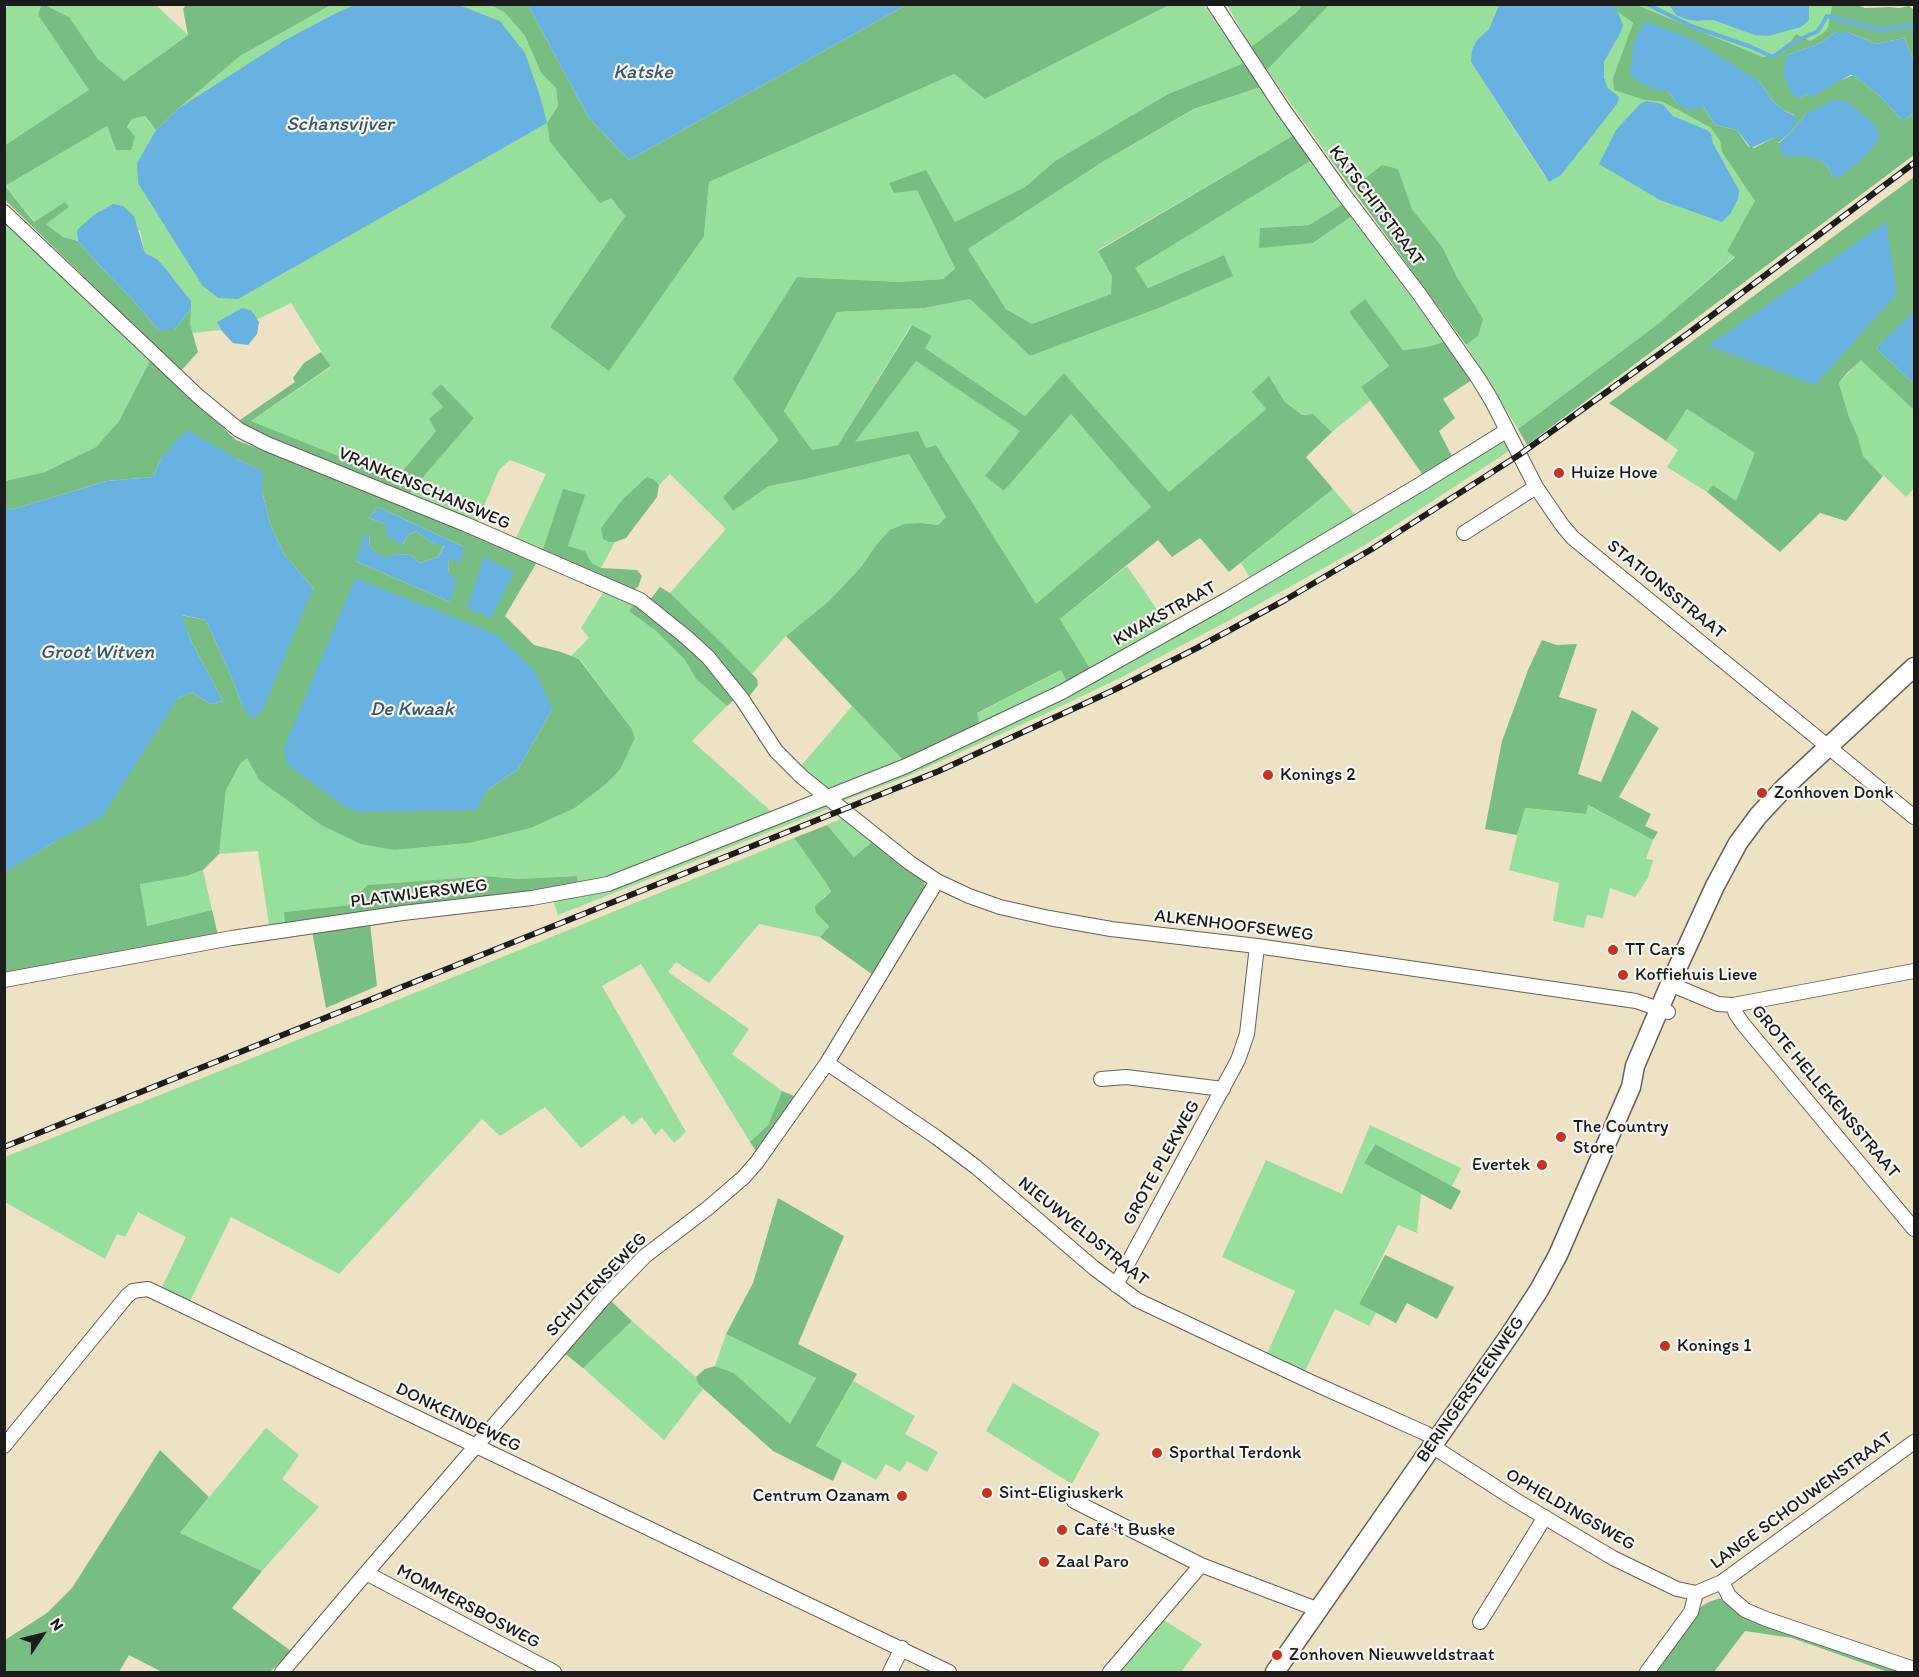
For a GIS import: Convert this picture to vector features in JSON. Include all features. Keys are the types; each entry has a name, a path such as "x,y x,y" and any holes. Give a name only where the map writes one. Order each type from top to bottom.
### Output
{"main road":[{"path":"1833,750 1914,667"},
{"path":"1833,750 1914,682"},
{"name":"BERINGERSTEENWEG","path":"1275,1672 1539,1290 1558,1255 1631,1087 1635,1066 1664,1010 1715,886 1738,843 1770,802 1833,750"}],"street":[{"name":"KATSCHITSTRAAT","path":"1214,4 1316,155 1420,295 1478,378 1506,431"},
{"name":"VRANKENSCHANSWEG","path":"4,212 199,397 240,430 267,444 465,524 640,600 708,657 742,699 776,751 825,797"},
{"name":"STATIONSSTRAAT","path":"1506,431 1536,486 1573,538 1914,817"},
{"name":"KWAKSTRAAT","path":"825,797 906,766 1062,692 1228,599 1506,431"},
{"path":"1464,533 1536,486"},
{"name":"ALKENHOOFSEWEG","path":"825,797 910,863 937,881 1000,907 1111,929 1257,946 1636,1001 1664,1010"},
{"name":"PLATWIJERSWEG","path":"4,980 232,938 402,913 532,898 595,887 608,884 825,797"},
{"name":"SCHUTENSEWEG","path":"282,1672 604,1298 645,1256 744,1177 763,1154 827,1063 937,881"},
{"name":"GROTE PLEKWEG","path":"1116,1285 1238,1060 1247,1034 1257,946"},
{"path":"1674,986 1718,1004 1733,1005 1914,971"},
{"name":"GROTE HELLEKENSSTRAAT","path":"1733,1005 1743,1024 1914,1228"},
{"name":"NIEUWVELDSTRAAT","path":"827,1063 976,1167 1116,1285 1137,1300 1165,1315 1425,1432 1434,1443"},
{"name":"GROTE PLEKWEG","path":"1101,1079 1126,1077 1223,1089"},
{"name":"DONKEINDEWEG","path":"4,1446 127,1296 133,1291 148,1289 950,1672"},
{"name":"LANGE SCHOUWENSTRAAT","path":"1696,1593 1722,1582 1914,1442"},
{"name":"OPHELDINGSWEG","path":"1434,1443 1545,1517 1613,1558 1677,1589 1696,1593"},
{"path":"1074,1501 1202,1565 1318,1610"},
{"path":"1480,1622 1545,1517"},
{"path":"1110,1672 1202,1565"},
{"name":"MOMMERSBOSWEG","path":"366,1573 554,1672"},
{"path":"1722,1582 1729,1596 1745,1610 1914,1669"},
{"path":"1647,1672 1691,1612 1696,1593"},
{"path":"890,1672 902,1648"}],"green space":[{"path":"5,5 41,5 38,15 90,90 5,146"},
{"path":"41,5 69,17 98,59 124,81 188,35 183,9 186,5 331,5 240,56 156,130 145,116 132,119 127,127 135,137 131,150 116,150 107,126 5,186 34,222 65,202 69,207 46,224 63,237 78,241 159,330 174,330 191,309 190,324 198,352 181,371 5,200 4,146 89,90 38,15"},
{"path":"45,5 156,5 188,35 124,81 98,59 69,17"},
{"path":"331,5 357,5 334,14 285,40 179,108 240,56"},
{"path":"459,5 491,5 505,13 525,36 541,73 556,88 558,106 547,123 500,21"},
{"path":"491,5 528,5 589,118 629,160 906,5 1169,5 985,99 954,74 709,182 704,236 609,371 550,327 625,216 611,198 600,203 550,142 547,123 558,106 556,88 541,73 525,36 505,13"},
{"path":"1169,5 1204,5 1244,63 1168,94 1055,161 1025,187 955,222 926,171 890,183 894,193 917,189 955,267 943,279 900,282 797,277 779,440 723,497 733,511 769,486 909,454 946,517 938,525 922,523 876,545 861,567 830,600 786,636 752,674 670,593 726,529 670,474 659,485 655,480 609,542 615,542 601,568 592,563 585,551 568,546 584,495 563,490 542,552 515,540 546,474 510,460 499,470 477,523 407,496 474,418 441,384 431,393 443,407 436,431 396,479 251,421 331,367 291,303 256,320 251,310 242,308 217,322 221,330 192,333 191,301 157,259 145,253 140,230 77,230 78,241 63,237 45,224 68,207 65,202 35,222 5,186 107,126 116,150 132,119 144,116 156,130 137,163 487,156 547,123 625,216 550,327 704,236 709,182 954,74 985,99"},
{"path":"1227,5 1302,5 1297,12 1251,47"},
{"path":"1302,5 1329,5 1267,70 1251,47 1297,12"},
{"path":"1329,5 1499,5 1489,29 1477,40 1471,62 1549,181 1619,97 1608,88 1604,76 1604,62 1621,32 1616,8 1633,23 1613,78 1645,100 1663,102 1711,128 1720,141 1722,152 1756,201 1727,251 1735,256 1659,323 1518,429 1466,345 1478,336 1482,319 1443,248 1412,209 1398,170 1363,180 1339,150 1329,157 1267,70","holes":["1647,101 1663,104 1673,116 1706,130 1739,190"]},
{"path":"1609,5 1637,5 1763,57 1784,52 1796,34 1810,41 1823,33 1828,27 1832,5 1857,5 1865,8 1909,6 1914,10 1914,61 1904,38 1876,44 1847,32 1836,32 1821,43 1787,55 1799,98 1853,75 1879,95 1901,119 1906,119 1914,112 1914,155 1527,445 1518,429 1659,323 1735,257 1727,251 1755,201 1722,152 1720,141 1711,128 1663,102 1645,100 1614,90 1613,78 1633,23","holes":["1759,81 1772,100 1783,110 1794,115 1773,138 1754,148 1748,146 1737,130 1715,125 1703,106 1677,103 1668,91","1806,114 1833,177 1823,162 1778,143"]},
{"path":"1637,5 1669,5 1676,15 1697,21 1713,20 1754,35 1809,20 1809,5 1832,5 1828,27 1823,33 1784,52 1763,57"},
{"path":"1244,63 1261,87 1194,109 1104,161 968,249 1006,309 1032,324 1111,294 1112,276 1098,251 1294,135 1312,160 1135,268 1148,288 1224,255 1233,276 1159,308 1030,356 970,299 925,308 837,312 784,411 812,450 838,445 912,325 932,336 925,348 1025,416 1064,373 1169,492 1266,409 1252,392 1269,376 1285,402 1302,415 1313,414 1332,432 1306,457 1333,489 1229,572 1200,538 1172,557 1158,540 1060,619 1091,670 1068,684 1061,670 977,713 980,727 904,761 786,636 830,600 861,567 890,530 904,524 938,525 946,517 909,454 769,486 733,511 723,497 779,440 733,379 797,277 900,282 943,279 955,268 917,190 894,193 889,183 926,170 955,222 1025,187 1055,161 1168,94","holes":["916,361 1020,431 985,476 1004,491 1071,414 1151,507 1036,604 936,445 926,448 918,431 855,442"]},
{"path":"1261,87 1294,135 1098,250 1113,276 1112,294 1032,324 1006,309 968,249 1104,161 1195,109"},
{"path":"1339,150 1363,180 1382,165 1398,169 1412,209 1443,248 1457,277 1483,319 1478,336 1466,345 1329,157"},
{"path":"1312,160 1343,204 1309,225 1260,228 1298,244 1313,243 1352,216 1444,342 1403,350 1365,300 1349,312 1389,366 1361,387 1371,400 1332,432 1313,414 1302,415 1285,402 1269,376 1266,409 1169,492 1064,373 1025,416 925,348 911,325 838,445 812,450 784,411 837,312 925,308 970,299 1030,356 1159,308 1232,276 1224,255 1148,288 1134,268"},
{"path":"1914,177 1914,313 1876,348 1914,384 1914,410 1861,360 1847,373 1839,383 1849,417 1863,456 1883,476 1846,521 1820,513 1780,552 1707,492 1713,485 1736,501 1755,453 1687,409 1666,441 1609,403"},
{"path":"1343,204 1352,216 1313,243 1259,248 1260,228 1309,225"},
{"path":"4,221 151,359 119,421 96,447 45,472 5,481"},
{"path":"1365,299 1403,350 1444,342 1472,380 1443,399 1455,418 1439,431 1454,460 1425,478 1361,387 1389,366 1349,312"},
{"path":"321,352 331,366 251,421 396,479 436,431 429,419 443,407 431,393 441,384 474,418 407,496 248,430 237,422 295,382 293,378 304,363"},
{"path":"151,359 236,440 382,496 537,562 505,616 534,645 579,659 632,729 635,738 620,770 575,808 531,828 470,843 394,850 361,844 321,825 259,780 247,758 240,764 226,790 219,854 203,870 187,876 140,884 147,926 212,910 218,935 5,974 4,872 54,842 178,698 192,692 210,704 223,701 189,637 181,615 206,620 242,704 313,588 284,554 270,524 262,491 262,471 237,459 161,458 153,477 107,481 17,508 5,509 5,481 45,472 96,447 119,421","holes":["378,507 464,547 449,557 450,602 356,561 369,534 370,548 384,558 398,554 411,555 420,563 438,557 444,545 431,542 416,531 408,535 403,544 385,524 369,518","553,708 518,769 486,791"]},
{"path":"1861,359 1914,410 1914,488 1906,497 1863,456 1849,417 1839,383"},
{"path":"916,361 1021,431 985,476 1004,491 1071,414 1151,507 1036,605 936,445 926,448 854,442"},
{"path":"1687,409 1756,453 1736,502 1713,485 1707,492 1667,467 1678,450 1666,441"},
{"path":"1505,441 1510,449 1503,455 1365,545 1230,620 1120,678 1034,719 906,777 843,801 840,797 922,763 1499,442"},
{"path":"647,477 655,480 659,485 657,497 626,538 615,542 603,539 601,528 623,499"},
{"path":"563,489 585,495 568,546 585,551 592,563 601,568 637,570 642,576 638,587 633,590 542,552"},
{"path":"1333,489 1358,518 1252,581 1241,563"},
{"path":"1127,566 1170,628 1091,670 1060,619"},
{"path":"660,587 670,593 757,679 758,685 748,698 649,601"},
{"path":"604,591 635,603 630,611 656,631 685,660 696,679 727,706 692,741 773,813 634,869 579,886 577,876 519,879 485,876 367,885 360,891 361,904 285,912 285,923 269,925 258,851 219,854 226,790 240,764 247,757 259,780 321,825 394,850 470,843 531,828 575,808 605,785 620,770 635,738 632,729 580,659 571,656 589,638 581,628"},
{"path":"635,603 672,631 703,660 735,699 727,706 696,679 685,660 656,631 629,611"},
{"path":"1542,640 1557,645 1577,644 1559,697 1597,709 1578,774 1601,782 1632,710 1659,728 1619,797 1651,814 1645,826 1658,832 1653,840 1588,805 1586,814 1525,808 1517,835 1485,829 1502,741 1528,670"},
{"path":"1062,670 1068,684 980,727 976,714"},
{"path":"852,706 904,761 831,789 825,788 801,766"},
{"path":"826,805 830,808 558,915 553,899"},
{"path":"1587,805 1653,840 1646,859 1653,860 1648,878 1635,897 1610,888 1603,918 1587,915 1584,928 1553,921 1559,883 1509,870 1524,808 1585,814"},
{"path":"843,818 872,842 854,857 827,825"},
{"path":"827,825 854,857 872,842 924,882 925,887 911,915 873,975 820,937 829,927 816,913 815,906 831,892 794,838"},
{"path":"794,838 831,893 824,897 816,913 829,928 820,937 759,924 709,983 676,962 668,972 749,1029 732,1054 782,1091 768,1125 750,1142 641,964 602,986 686,1132 674,1143 662,1128 655,1135 642,1117 632,1125 624,1115 581,1148 545,1107 500,1136 482,1119 339,1274 231,1217 189,1303 161,1289 186,1237 138,1212 125,1237 117,1234 105,1259 5,1202 5,1157"},
{"path":"203,870 212,910 146,926 140,883 187,876"},
{"path":"485,876 519,879 577,876 579,886 285,923 284,912 360,904 357,895 367,885"},
{"path":"370,923 377,986 326,1008 312,931"},
{"path":"782,1091 797,1097 758,1154 750,1142 768,1125"},
{"path":"1370,1125 1461,1168 1452,1186 1374,1144 1364,1163 1421,1194 1417,1233 1398,1225 1359,1304 1376,1313 1369,1326 1335,1309 1305,1371 1267,1354 1295,1291 1222,1257 1266,1160 1342,1194"},
{"path":"1375,1144 1461,1191 1451,1210 1364,1163"},
{"path":"778,1198 844,1236 798,1344 857,1374 816,1446 842,1461 833,1481 773,1451 698,1384 696,1377 705,1369 715,1366 734,1373 790,1424 816,1378 726,1334 753,1283"},
{"path":"1385,1255 1454,1287 1437,1319 1407,1303 1396,1323 1359,1304"},
{"path":"611,1301 632,1321 583,1368 564,1353"},
{"path":"632,1321 696,1377 703,1389 664,1440 583,1368"},
{"path":"726,1334 816,1378 790,1424 734,1373 715,1366"},
{"path":"853,1381 915,1416 905,1434 938,1452 927,1472 907,1461 900,1472 886,1464 876,1480 816,1447"},
{"path":"1013,1383 1100,1433 1072,1484 986,1431"},
{"path":"266,1428 299,1455 282,1479 319,1507 262,1571 180,1533"},
{"path":"160,1450 209,1497 180,1533 262,1571 232,1608 291,1651 270,1672 162,1672 129,1655 119,1672 5,1672 5,1640 47,1613 72,1588"},
{"path":"1720,1598 1752,1621 1906,1672 1888,1672 1792,1638 1745,1631 1714,1672 1654,1672 1702,1606"},
{"path":"1162,1619 1202,1644 1181,1672 1116,1672"}],"water":[{"name":"Schansvijver","path":"357,4 459,5 500,21 525,53 547,123 238,299 218,298 202,285 138,183 137,163 156,130 179,108 285,40"},
{"name":"Katske","path":"528,5 906,5 629,160 589,118"},
{"path":"1499,5 1609,5 1616,8 1623,25 1604,62 1604,77 1608,88 1619,97 1617,104 1561,175 1549,182 1471,62 1472,50 1477,40 1489,29"},
{"path":"1669,5 1809,5 1809,20 1801,27 1768,36 1754,35 1713,20 1686,19 1676,15"},
{"path":"1647,22 1692,39 1759,81 1772,100 1783,110 1797,117 1790,132 1780,139 1773,138 1751,148 1737,130 1715,125 1703,106 1688,109 1677,103 1668,91 1653,89 1634,79 1630,73 1633,45 1643,25"},
{"path":"1836,32 1847,32 1876,44 1904,38 1914,61 1914,112 1906,119 1901,119 1879,95 1853,75 1812,97 1809,94 1799,98 1794,97 1783,72 1787,55 1821,43"},
{"path":"1834,100 1849,103 1875,125 1880,137 1859,162 1839,178 1833,177 1823,162 1805,156 1784,157 1778,144 1806,114"},
{"path":"1647,101 1663,104 1673,116 1707,130 1711,134 1713,143 1739,190 1738,199 1730,214 1722,222 1660,200 1599,164 1616,130 1640,104"},
{"path":"113,204 123,206 134,216 145,253 157,259 191,301 191,309 174,330 159,330 78,241 77,230 94,215"},
{"path":"1886,222 1897,294 1815,385 1708,346"},
{"path":"242,308 251,310 259,322 257,334 248,345 233,343 217,322"},
{"path":"1914,312 1914,384 1876,348"},
{"name":"Groot Witven","path":"187,430 263,471 262,491 270,524 284,554 313,588 262,712 251,719 242,704 206,620 182,615 189,637 223,701 210,704 192,692 178,698 102,817 54,842 5,872 5,509 17,508 107,481 153,477 161,458"},
{"path":"378,507 464,547 461,563 449,558 448,574 457,579 450,602 356,561 364,535 369,534 370,548 384,557 398,554 411,555 420,563 438,557 444,546 431,542 416,531 408,535 402,545 387,536 385,524 369,518"},
{"path":"484,557 514,572 491,618 467,608"},
{"name":"De Kwaak","path":"355,578 496,634 533,669 553,708 518,769 486,791 477,810 358,812 342,805 288,765 284,748"}],"waterway":[{"path":"1647,4 1691,26 1749,46 1773,57 1792,43 1818,31 1827,16 1882,30 1911,25 1914,31"}],"railway":[{"path":"4,1147 939,771 1114,690 1197,648 1372,549 1519,455 1690,332 1914,163"}],"place":[{"name":"Huize Hove","path":"1559,473"},
{"name":"Konings 2","path":"1268,775"},
{"name":"Zonhoven Donk","path":"1762,793"},
{"name":"TT Cars","path":"1613,950"},
{"name":"Koffiehuis Lieve","path":"1623,975"},
{"name":"The Country Store","path":"1561,1137"},
{"name":"Evertek","path":"1542,1165"},
{"name":"Konings 1","path":"1665,1346"},
{"name":"Sporthal Terdonk","path":"1157,1453"},
{"name":"Sint-Eligiuskerk","path":"987,1493"},
{"name":"Centrum Ozanam","path":"902,1496"},
{"name":"Café 't Buske","path":"1062,1530"},
{"name":"Zaal Paro","path":"1044,1562"},
{"name":"Zonhoven Nieuwveldstraat","path":"1277,1655"}]}
